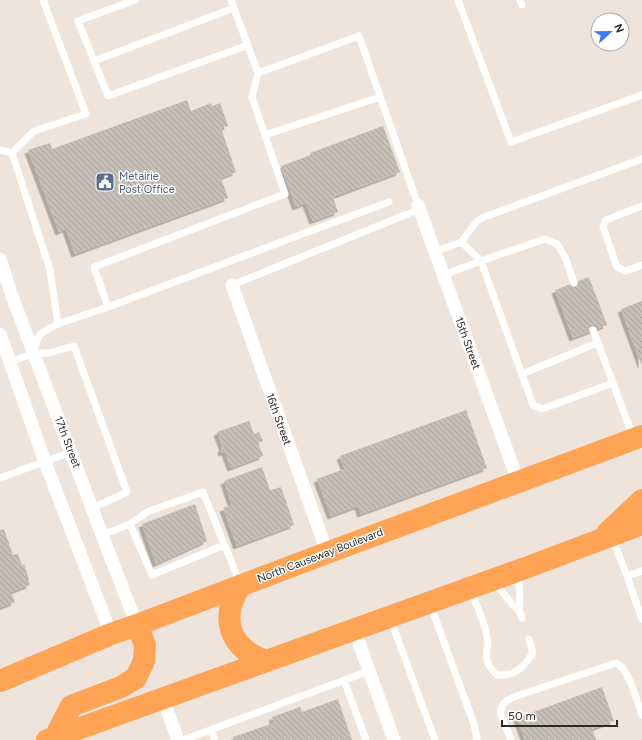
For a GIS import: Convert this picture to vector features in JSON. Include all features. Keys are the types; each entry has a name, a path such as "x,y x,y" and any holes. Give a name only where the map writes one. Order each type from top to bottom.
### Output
{"highway":[{"name":"North Causeway Boulevard","path":"0,681 111,634 327,552 613,446 631,448 639,443"},
{"path":"607,536 642,500"},
{"path":"51,739 492,580 642,524"},
{"path":"241,585 234,596 229,610 230,624 234,637 242,648 253,656 266,661"},
{"path":"51,739 71,706 121,687 136,678 144,661 145,645 137,625"}],"street":[{"name":"15th Street","path":"419,207 518,481"},
{"name":"17th Street","path":"0,258 12,296 35,353 137,625"},
{"name":"16th Street","path":"232,285 327,552"},
{"path":"0,334 45,462 111,634"},
{"path":"354,629 394,740"},
{"path":"164,699 178,740"}],"lane":[{"path":"12,153 34,132 86,114 43,0"},
{"path":"135,0 78,22 108,96 248,45"},
{"path":"108,307 94,266 285,194 252,98 258,72 231,0"},
{"path":"458,0 511,142 642,95"},
{"path":"94,61 234,8"},
{"path":"232,285 419,207 359,36 258,72"},
{"path":"265,135 380,97"},
{"path":"0,150 12,153"},
{"path":"12,153 50,270 58,324"},
{"path":"435,252 461,242 477,221 484,217 642,159"},
{"path":"35,353 37,337 58,324 108,307 289,238 389,202"},
{"path":"642,206 606,220 603,227 617,267 626,271 642,265"},
{"path":"443,275 545,239 557,244 565,257 574,283"},
{"path":"461,242 481,261 533,405 542,409 613,383"},
{"path":"593,330 613,383 639,443"},
{"path":"522,374 597,343"},
{"path":"10,362 35,353 49,353 74,346 127,492 93,508"},
{"path":"0,478 71,452"},
{"path":"102,535 130,524 147,512 203,492 241,585"},
{"path":"130,524 152,575 224,545"},
{"path":"607,536 627,576 642,618"},
{"path":"517,570 520,595 519,610 522,618"},
{"path":"627,576 642,571"},
{"path":"492,580 519,610"},
{"path":"469,588 486,630 488,643 486,656 489,667 497,675 506,675 516,672 525,666 532,653 530,639"},
{"path":"429,602 474,724 477,740"},
{"path":"389,616 436,740"},
{"path":"511,740 500,712 503,704 508,700 540,687 616,663 625,671 642,715"},
{"path":"183,740 369,671"},
{"path":"344,680 366,740"},
{"path":"211,730 215,740"}],"building":[{"path":"187,100 191,111 211,103 212,106 220,103 228,126 221,128 236,172 221,178 228,198 75,254 66,229 59,232 28,150 50,143 52,149"},
{"path":"383,126 400,172 333,197 338,212 313,221 306,203 296,207 281,166 311,155 310,153"},
{"path":"589,277 607,325 573,338 555,290"},
{"path":"642,301 642,366 621,309"},
{"path":"466,410 487,468 361,514 358,506 331,516 317,479 344,469 347,475 340,456"},
{"path":"249,421 254,434 259,432 263,441 258,443 263,456 231,468 225,452 222,453 221,449 223,448 217,432"},
{"path":"262,467 270,490 281,487 294,525 237,546 223,508 232,505 224,481"},
{"path":"195,504 207,541 156,564 142,524"},
{"path":"4,529 13,555 18,554 22,565 24,564 30,585 11,592 15,602 0,608 0,530"},
{"path":"602,687 614,721 592,729 596,740 525,740 517,718"},
{"path":"338,699 352,740 235,740 233,737 274,723 272,717 300,707 302,712"}],"place":[{"name":"Metairie Post Office","path":"105,182"}]}
